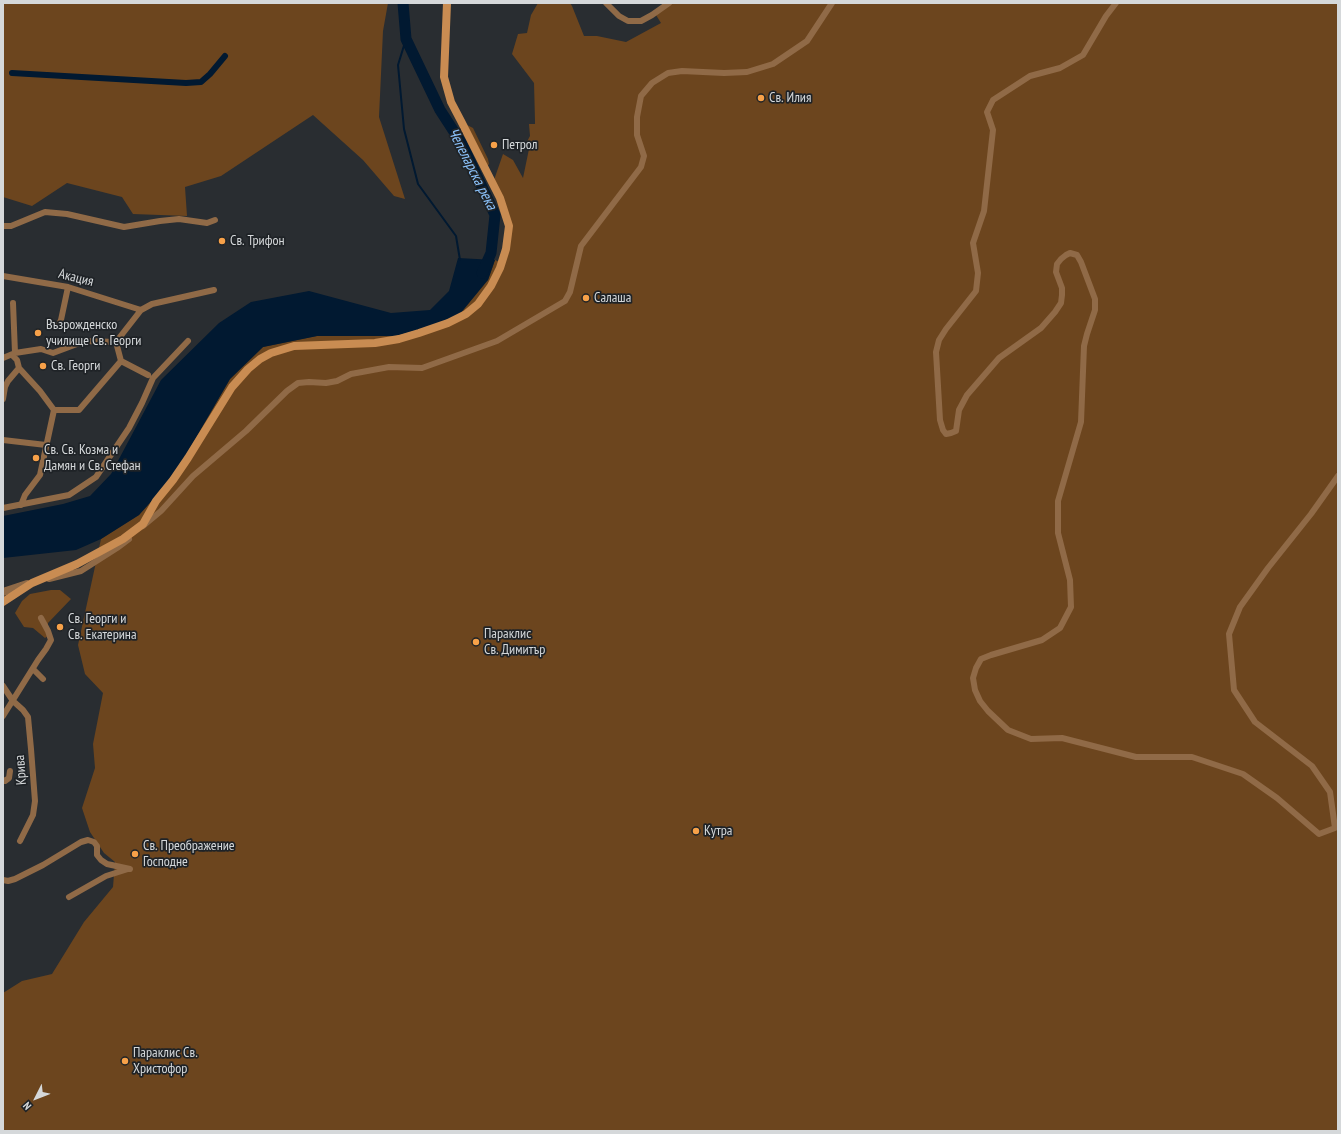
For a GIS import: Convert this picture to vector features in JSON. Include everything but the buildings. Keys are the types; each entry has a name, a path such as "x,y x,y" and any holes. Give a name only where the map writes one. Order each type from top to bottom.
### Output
{"main road":[{"path":"3,602 32,583 77,564 123,539 143,524 156,501 188,458 232,387 248,368 260,359 272,352 294,346 375,343 399,339 420,333 466,314 478,304 491,286 500,268 506,249 509,226 500,198 451,102 444,77 447,3"}],"street":[{"path":"606,3 619,16 628,21 641,21 669,3"},
{"path":"3,592 81,571 125,542 161,511 194,476 287,391 298,383 326,383 337,381 351,374 389,367 422,368 497,341 565,301 574,281 582,246 642,167 644,156 637,135 637,117 641,96 652,83 668,73 682,71 724,73 747,72 773,64 807,42 832,3"},
{"path":"1116,3 1106,16 1083,55 1060,68 1030,76 992,100 987,112 993,130 984,211 973,243 978,273 976,291 946,329 939,340 936,352 940,420 946,434 956,431 959,410 967,395 999,358 1041,328 1055,312 1061,303 1062,295 1062,288 1056,272 1057,264 1061,259 1070,253 1077,255 1095,299 1095,310 1084,346 1081,422 1058,501 1058,533 1070,580 1070,607 1060,628 1042,640 981,659 973,678 975,690 980,701 1008,730 1031,739 1062,738 1136,757 1192,757 1243,774 1277,798 1319,834 1335,828 1330,792 1312,766 1255,722 1234,690 1229,634 1240,607 1338,476"},
{"path":"3,226 11,226 45,212 67,214 124,227 179,219 207,223 215,220"},
{"name":"Акация","path":"3,276 68,287 141,310"},
{"path":"58,327 61,320 68,287"},
{"path":"116,342 141,310 152,304 214,290"},
{"path":"13,303 13,354 17,360 19,368 40,391 54,410 40,475 25,495 21,505"},
{"path":"3,358 13,354 41,348 53,353 85,341 116,342"},
{"path":"3,508 69,495 96,477 129,428 153,378 188,341"},
{"path":"116,342 121,361 148,375"},
{"path":"54,410 79,410 121,361"},
{"path":"3,399 4,387 19,368"},
{"path":"3,440 46,445"},
{"path":"3,716 51,640 48,630 41,618"},
{"path":"33,669 43,679"},
{"name":"Крива","path":"3,686 13,701 28,717 32,749 35,801 33,815 20,841"},
{"path":"3,780 5,781 9,778 10,771"},
{"path":"3,880 8,881 15,879 81,842 88,840 94,842 97,846 97,855 101,860 107,864 130,869 106,876 68,897"}],"shaded area":[{"path":"3,3 388,3 383,31 379,117 405,199 394,196 363,160 313,115 221,176 185,187 187,216 133,214 122,197 67,183 32,206 3,197"},
{"path":"538,3 570,3 584,36 597,36 626,42 661,23 656,15 669,3 1338,3 1338,1131 3,1131 3,993 22,981 52,974 84,922 113,887 115,862 104,853 90,832 82,808 95,768 93,744 103,693 85,674 78,645 101,539 139,515 173,477 230,379 263,347 317,336 396,336 488,280 495,260 504,264 510,240 494,180 503,154 513,160 523,178 529,149 523,149 530,136 529,124 535,124 534,83 512,54 518,34 527,33 531,15"},
{"path":"467,125 473,128 488,159 489,164 486,168"},
{"path":"60,590 71,599 48,623 48,636 45,638 33,628 24,627 15,613 22,601 30,594"}],"water":[{"path":"458,258 495,260 488,280 460,314 436,325 396,336 317,336 263,347 230,379 173,477 139,515 101,539 76,550 3,558 3,516 63,504 90,496 111,474 161,380 219,323 251,302 309,291 391,313 430,310 449,291"}],"waterway":[{"name":"Чепеларска река","path":"403,3 406,39 440,110 462,144 495,215 491,253 482,273"},
{"path":"406,39 398,65 404,129 418,184 456,236 460,260"},
{"path":"12,73 186,83 201,82 225,56"}],"place":[{"name":"Св. Илия","path":"761,98"},
{"name":"Петрол","path":"494,145"},
{"name":"Св. Трифон","path":"222,241"},
{"name":"Салаша","path":"586,298"},
{"name":"Възрожденско училище Св. Георги","path":"38,333"},
{"name":"Св. Георги","path":"43,366"},
{"name":"Св. Св. Козма и Дамян и Св. Стефан","path":"36,458"},
{"name":"Св. Георги и Св. Екатерина","path":"60,627"},
{"name":"Параклис Св. Димитър","path":"476,642"},
{"name":"Кутра","path":"696,831"},
{"name":"Св. Преображение Господне","path":"135,854"},
{"name":"Параклис Св. Христофор","path":"125,1061"}]}
